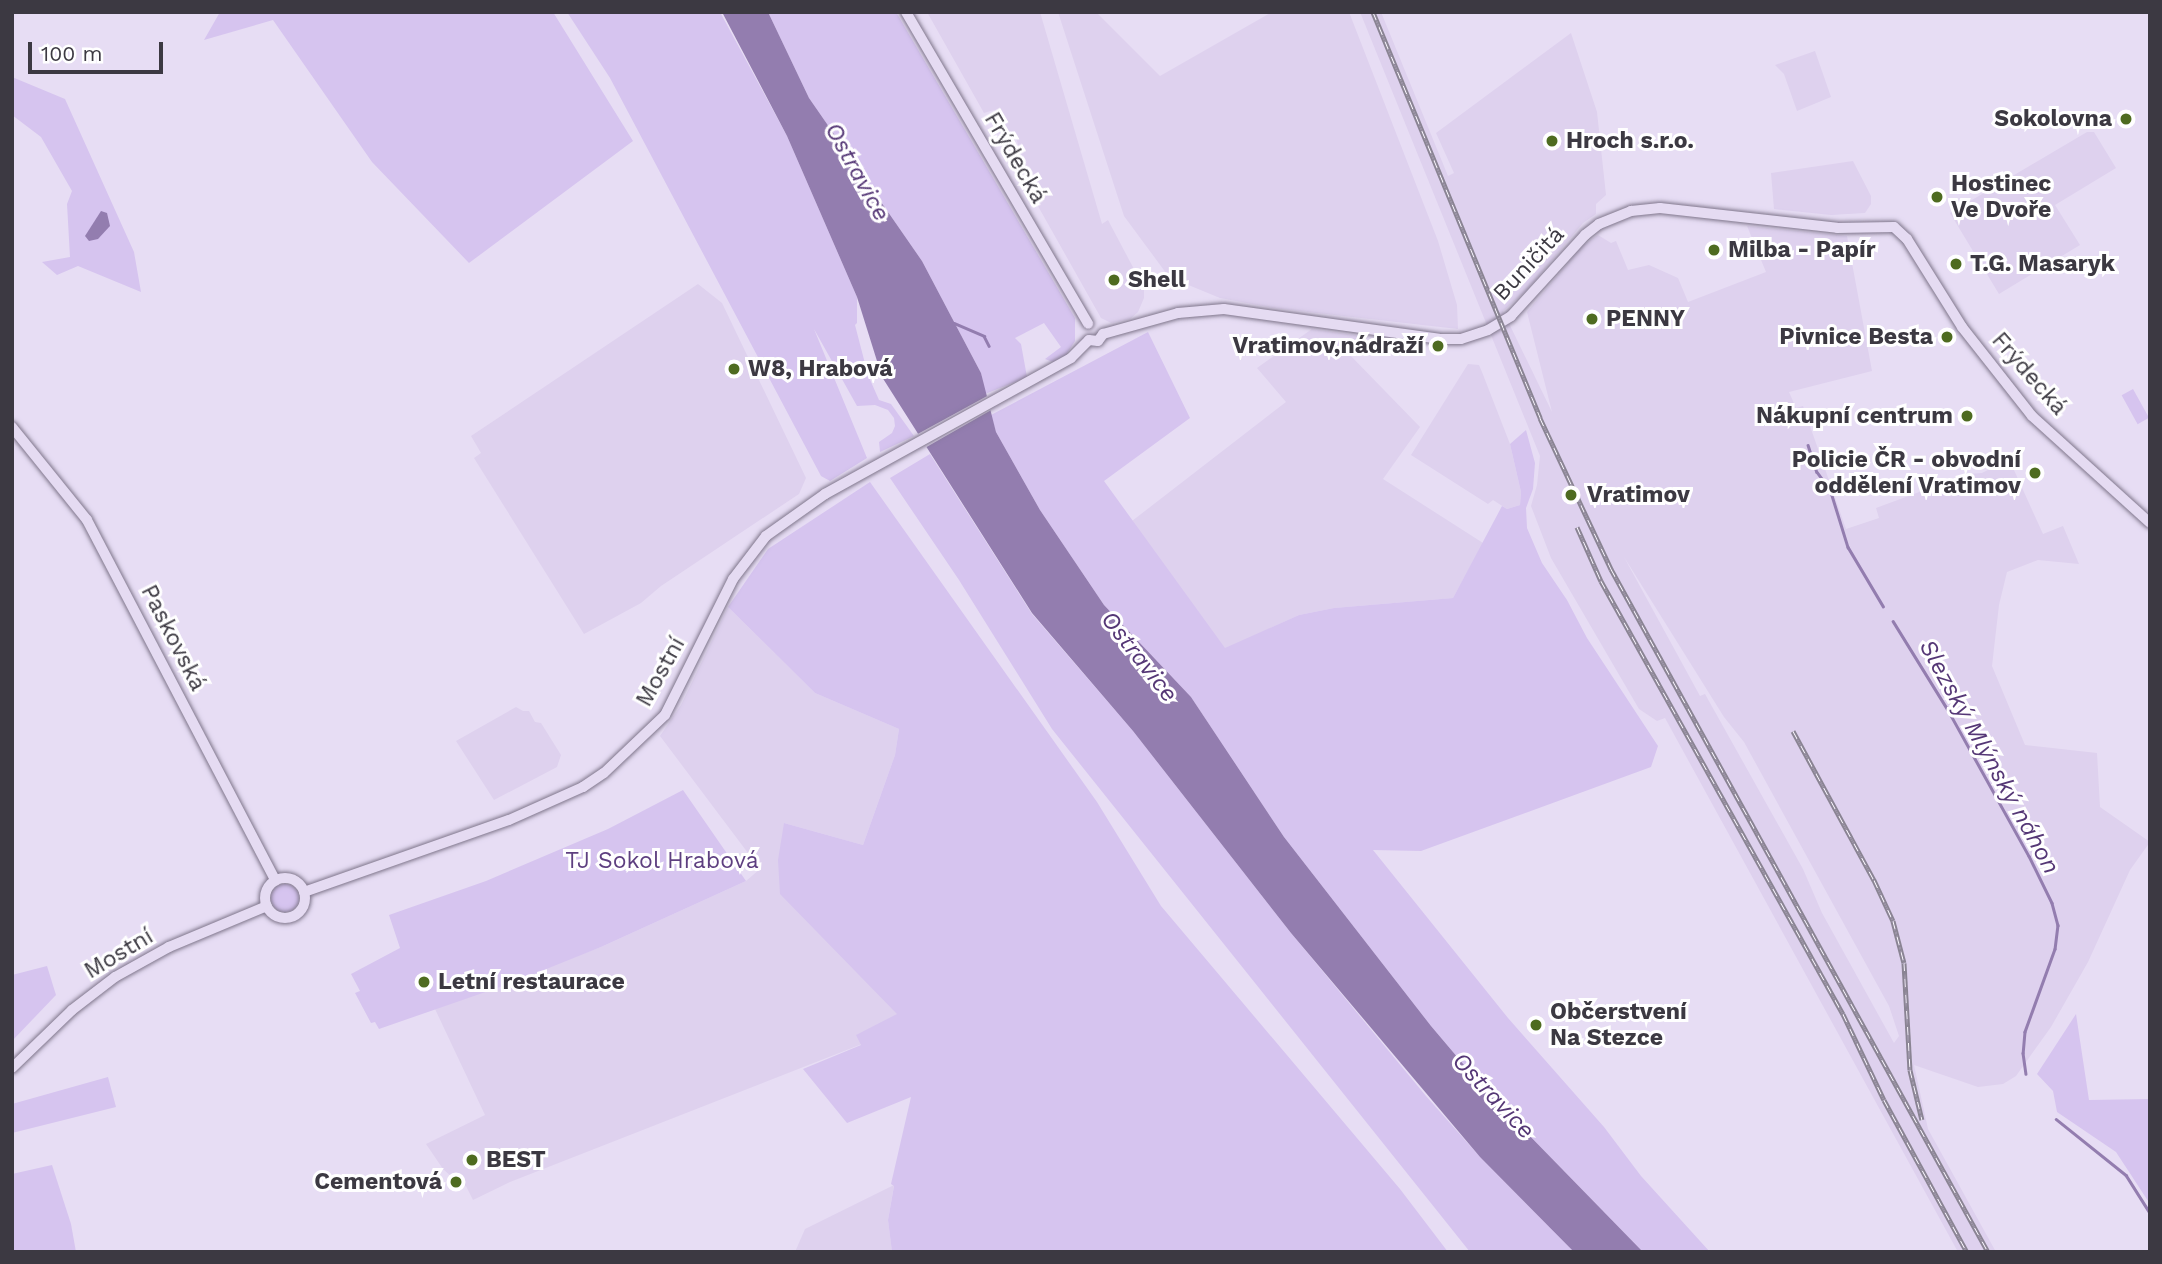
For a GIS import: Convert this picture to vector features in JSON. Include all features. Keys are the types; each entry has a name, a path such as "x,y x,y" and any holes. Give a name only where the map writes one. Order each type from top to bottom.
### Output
{"main road":[{"name":"Frýdecká","path":"906,12 1088,324"},
{"name":"Buničitá","path":"1103,334 1178,313 1224,309 1439,339 1461,339 1488,330 1511,316 1568,252 1599,224 1642,208 1668,208 1837,228 1894,227 1901,232"},
{"name":"Frýdecká","path":"1901,232 1962,327 2021,402 2150,523"},
{"path":"1088,324 1099,324 1103,334 1097,341 1089,340 1084,332 1088,324"},
{"name":"Mostní","path":"304,892 509,820 563,797 604,773 665,715 733,579 766,536 815,500 1070,358 1089,340"},
{"name":"Paskovská","path":"12,427 87,520 276,881"},
{"path":"294,880 304,892 303,907 292,917 279,917 267,906 267,891 276,881 294,880"},
{"name":"Mostní","path":"12,1068 72,1010 115,977 170,947 267,906"}],"shaded area":[{"path":"927,12 1040,12 1102,224 1108,220 1144,288 1144,298 1138,312 1130,319 1111,323 1101,318 1025,183 1029,180 1016,138 1008,134 994,110 984,113"},
{"path":"1058,12 1096,12 1160,76 1272,12 1349,12 1438,241 1457,305 1458,329 1273,308 1220,298 1169,277 1124,216"},
{"path":"1360,12 1381,12 1448,176 1454,173 1436,133 1571,33 1597,112 1606,195 1596,204 1596,214 1583,223 1526,291 1503,311 1552,412 1527,312 1583,245 1598,235 1611,243 1616,241 1628,270 1649,265 1678,278 1688,302 1766,272 1747,226 1847,236 1872,371 1789,392 1796,408 1803,406 1846,529 1879,518 1876,508 1968,474 1982,473 2009,459 2043,534 2063,526 2079,564 2038,560 2007,572 1999,605 1992,666 2025,745 2097,753 2100,807 2150,842 2130,870 2088,962 2051,1027 2016,1076 2003,1084 1978,1087 1914,1065 1928,1129 1996,1252 1958,1252 1665,718 1657,721 1639,709 1551,558 1531,506 1537,485 1540,456","holes":["1624,557 1724,717 1744,742 1889,1006 1899,1036 1894,1043 1822,913 1803,869 1705,694 1700,696"]},
{"path":"1815,51 1831,97 1797,111 1784,74 1775,65"},
{"path":"2087,132 2094,132 2116,168 2055,205 2080,245 1999,294 1950,213"},
{"path":"1853,161 1871,196 1871,204 1865,213 1831,215 1774,209 1771,173"},
{"path":"698,284 722,303 806,478 799,494 661,586 641,603 584,634 474,458 481,453 471,436"},
{"path":"1312,329 1368,337 1348,353 1420,427 1383,479 1483,543 1453,598 1334,608 1299,615 1225,649 1132,521 1286,402 1257,368"},
{"path":"1468,364 1479,365 1510,444 1521,492 1520,505 1507,509 1493,500 1488,504 1411,455"},
{"path":"728,607 815,693 899,729 895,755 863,845 784,823 898,1015 857,1035 862,1044 510,1182 473,1200 466,1186 463,1187 443,1169 426,1144 485,1115 435,1009 601,947 746,881 760,869 660,736 681,705"},
{"path":"516,707 529,711 535,722 541,723 561,755 557,767 494,800 456,741"},
{"path":"894,1185 888,1220 892,1252 795,1252 805,1229"}],"green space":[{"path":"220,12 553,12 633,141 469,263 372,162 273,20 204,40"},
{"path":"567,12 720,12 787,136 857,297 855,325 868,375 879,400 891,404 914,436 880,452 879,442 892,433 894,418 888,410 875,405 857,406 814,329 867,458 830,481 821,476 610,78"},
{"path":"768,12 896,12 1075,318 1075,341 1066,355 1053,362 1045,359 1061,347 1044,323 1015,338 1021,344 1027,377 985,394 981,373 922,261 809,98"},
{"path":"12,77 65,99 134,252 141,292 78,266 57,275 42,262 70,257 67,204 72,191 41,137 12,115"},
{"path":"1148,332 1190,418 1104,481 1225,648 1299,615 1334,608 1453,598 1502,506 1507,509 1520,505 1521,492 1510,444 1526,430 1535,463 1533,489 1526,508 1527,528 1542,563 1567,600 1587,638 1658,746 1651,767 1421,851 1373,850 1508,1018 1604,1127 1641,1176 1710,1252 1643,1252 1486,1091 1431,1026 1284,837 1191,697 1104,605 1040,510 996,432 991,415"},
{"path":"2133,389 2149,418 2138,424 2122,395"},
{"path":"930,454 1032,614 1133,731 1291,933 1426,1096 1480,1157 1574,1252 1470,1252 1052,729 959,580 890,478"},
{"path":"870,482 1097,802 1161,906 1400,1189 1448,1252 892,1252 888,1220 894,1186 891,1184 911,1097 847,1123 803,1069 861,1045 856,1035 897,1014 780,894 778,860 784,823 863,845 895,755 899,729 815,693 728,607 768,549"},
{"name":"TJ Sokol Hrabová","path":"683,790 746,881 601,947 514,982 379,1029 375,1022 371,1023 355,993 360,991 351,974 400,948 389,915 486,881 608,829"},
{"path":"285,884 295,888 299,898 295,908 285,912 275,908 271,898 275,888"},
{"path":"47,966 56,995 12,1041 12,975"},
{"path":"2076,1014 2089,1100 2150,1099 2150,1204 2116,1152 2057,1112 2053,1091 2037,1074"},
{"path":"108,1077 116,1107 12,1133 12,1104"},
{"path":"52,1165 71,1224 76,1252 12,1252 12,1174"}],"water":[{"name":"Ostravice","path":"722,12 768,12 809,98 922,261 981,373 996,432 1040,510 1104,605 1191,697 1284,837 1431,1026 1486,1091 1643,1252 1574,1252 1480,1157 1291,933 1133,731 1032,613 882,377 857,297 787,136"},
{"path":"101,211 107,213 110,226 98,239 89,241 85,236"}],"pier":[{"path":"989,395 993,409 923,449 914,436"}],"waterway":[{"path":"954,323 984,336 989,346"},
{"name":"Slezský Mlýnský náhon","path":"1808,445 1817,472 1830,489 1848,547 1883,606"},
{"name":"Slezský Mlýnský náhon","path":"1893,621 1948,710 2052,903 2058,925 2055,949 2025,1032 2023,1053 2026,1074"},
{"name":"Slezský Mlýnský náhon","path":"2056,1119 2126,1175 2150,1213"}],"railway":[{"path":"1373,12 1540,418 1611,569 1988,1252"},
{"path":"1577,527 1601,581 1843,1014 1884,1100 1967,1252"},
{"path":"1793,731 1874,880 1893,921 1904,963 1910,1070 1922,1120"}],"place":[{"name":"Sokolovna","path":"2126,119"},
{"name":"Hroch s.r.o.","path":"1552,141"},
{"name":"Hostinec Ve Dvoře","path":"1937,197"},
{"name":"Milba - Papír","path":"1714,250"},
{"name":"T.G. Masaryk","path":"1956,264"},
{"name":"Shell","path":"1114,280"},
{"name":"PENNY","path":"1592,319"},
{"name":"Pivnice Besta","path":"1947,337"},
{"name":"Vratimov,nádraží","path":"1438,346"},
{"name":"W8, Hrabová","path":"734,369"},
{"name":"Nákupní centrum","path":"1967,416"},
{"name":"Policie ČR - obvodní oddělení Vratimov","path":"2035,473"},
{"name":"Vratimov","path":"1571,495"},
{"name":"Letní restaurace","path":"424,982"},
{"name":"Občerstvení Na Stezce","path":"1536,1025"},
{"name":"BEST","path":"472,1160"},
{"name":"Cementová","path":"456,1182"}]}
